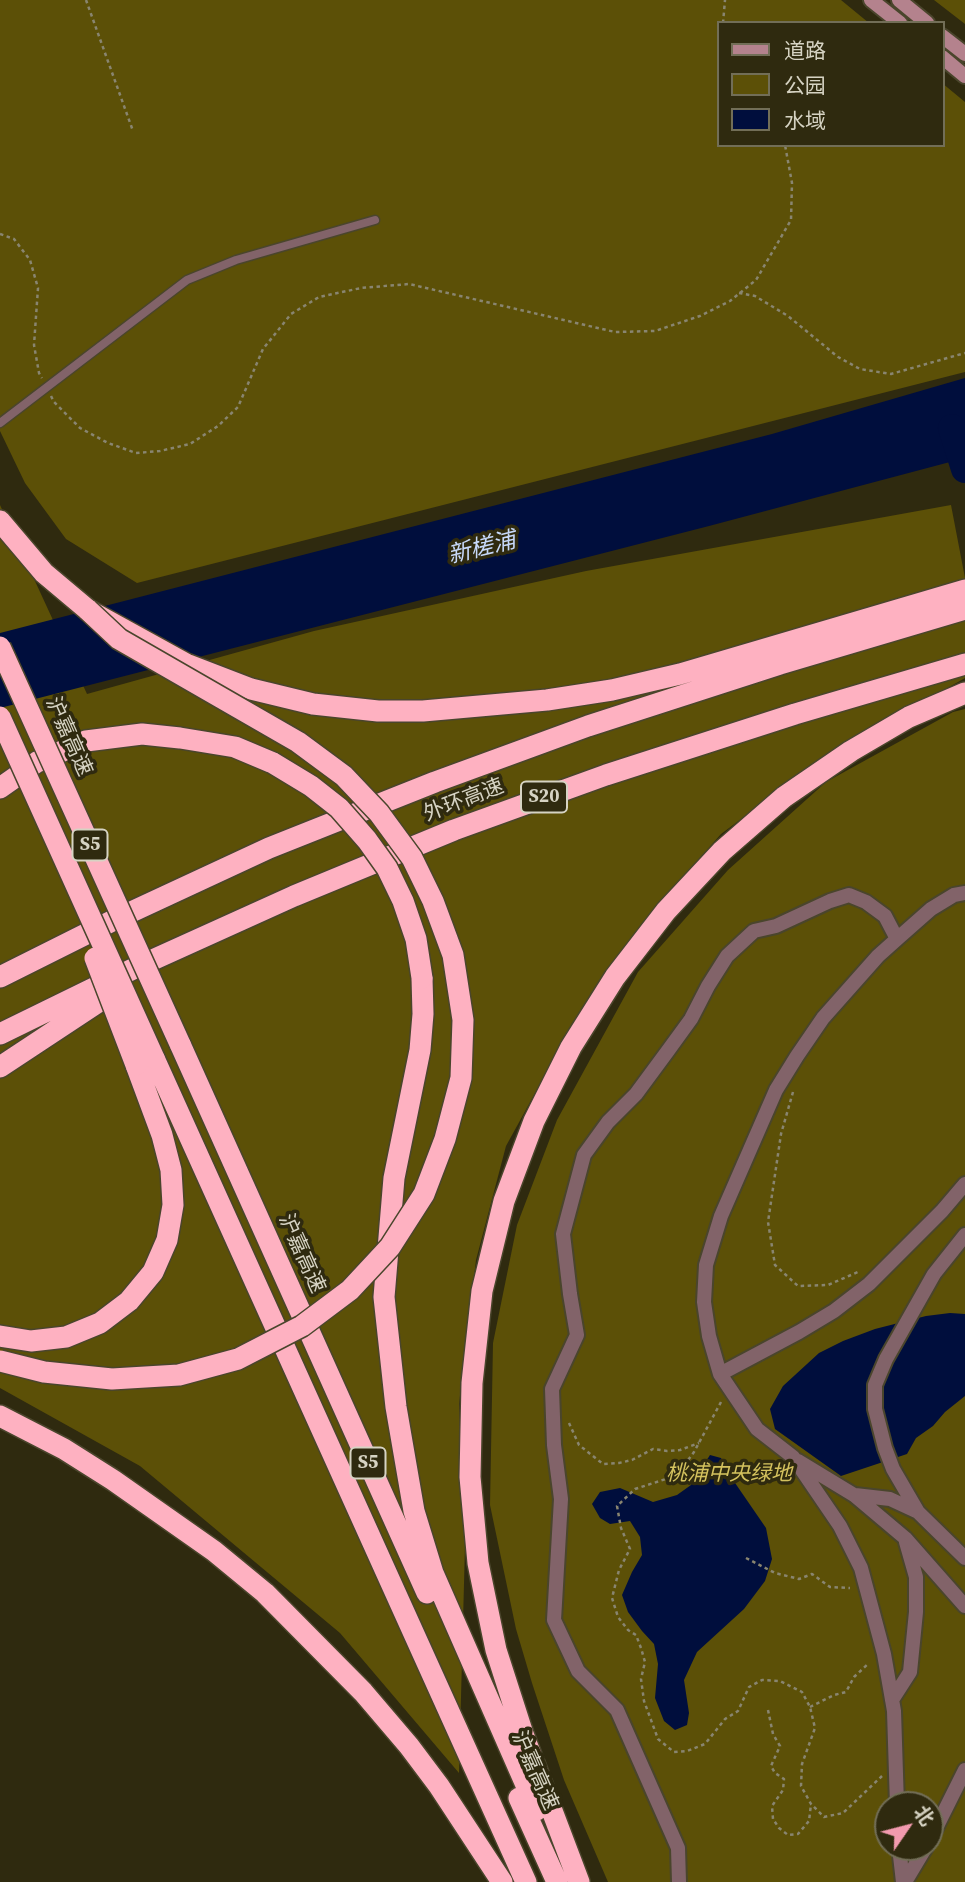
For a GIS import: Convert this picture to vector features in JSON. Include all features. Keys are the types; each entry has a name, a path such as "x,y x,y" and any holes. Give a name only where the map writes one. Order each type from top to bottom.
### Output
{"highway":[{"path":"0,521 44,573 119,639 298,743 344,776 379,813 412,858 433,901 453,955 463,1020 461,1078 446,1139 424,1194 390,1247 349,1290 302,1326 238,1359 179,1375 112,1379 44,1372 0,1361"},
{"path":"88,610 186,664 251,690 313,704 378,711 423,711 547,700 612,690 680,674 965,590"},
{"name":"外环高速","path":"0,977 114,920 269,848 435,782 588,726 780,664 965,609"},
{"name":"沪嘉高速","path":"0,647 557,1882"},
{"name":"外环高速","path":"0,1034 293,895 454,830 619,771 795,714 965,664"},
{"path":"579,1882 515,1710 496,1650 478,1563 470,1477 472,1383 482,1291 504,1201 534,1121 571,1047 615,977 666,911 722,851 784,797 850,751 909,718 965,692"},
{"path":"0,718 145,1061 172,1170 173,1205 167,1240 153,1272 129,1301 100,1323 66,1337 32,1340 0,1336"},
{"path":"0,788 37,762 86,741 142,734 235,747 273,763 340,808 387,868 403,901 416,939 422,978 420,1050 394,1178 384,1297 396,1408 414,1511 433,1573 569,1882"},
{"path":"0,1067 112,993 137,967"},
{"name":"S5","path":"145,1061 526,1882"},
{"path":"0,1416 64,1449 113,1480 214,1551 265,1593 363,1692 409,1746 439,1786 502,1882"}],"street":[{"path":"871,0 897,21"},
{"path":"899,0 925,21"},
{"path":"944,38 965,54"},
{"path":"944,59 965,76"},
{"path":"965,892 954,895 930,909 878,956 823,1018 797,1056 776,1090 721,1216 706,1265 704,1302 709,1336 720,1374 757,1429 793,1457 855,1495 905,1538 965,1606"},
{"path":"679,1882 678,1848 617,1710 578,1671 554,1620 561,1499 554,1445 552,1390 577,1335 563,1234 584,1155 608,1122 636,1094 691,1019 727,956 754,931 776,926 849,895 866,902 885,916 897,939"},
{"path":"720,1374 834,1311 869,1284 942,1211 965,1184"},
{"path":"965,1235 934,1274 886,1359 876,1385 875,1409 880,1434 893,1469 918,1512 965,1558"},
{"path":"793,1457 840,1526 861,1568 884,1654 892,1700 897,1791"},
{"path":"855,1495 890,1499 918,1512"},
{"path":"892,1700 910,1672 916,1612 916,1577 905,1538"},
{"path":"944,1814 964,1778"},
{"path":"902,1861 904,1882"},
{"path":"904,1882 917,1861"}],"lane":[{"path":"0,423 187,280 236,260 375,220"}],"path":[{"path":"86,0 133,131"},
{"path":"723,21 726,0"},
{"path":"0,234 13,239 30,260 38,288 34,345 39,373 54,402 80,428 108,443 136,453 160,451 190,444 218,426 238,407 270,340 291,314 319,297 361,288 409,284 615,332 655,331 700,316 730,301 756,280 791,220 792,183 785,147"},
{"path":"739,293 755,296 788,316 838,357 860,369 891,374 965,353"},
{"path":"796,1081 781,1135 768,1222 775,1265 798,1286 828,1285 868,1267"},
{"path":"729,1387 699,1443 680,1471 672,1477 635,1489 617,1506 621,1528 630,1549 619,1570 612,1598 618,1617 628,1630 636,1635 641,1648 645,1662 641,1679 644,1701 658,1739 674,1752 687,1751 705,1744 725,1720 738,1711 749,1687 762,1680 780,1681 802,1692 810,1707 815,1728 802,1764 802,1786 811,1804 824,1817 843,1813 897,1762"},
{"path":"567,1420 579,1445 603,1464 632,1460 653,1449 680,1450 699,1443"},
{"path":"746,1558 775,1573 799,1579 812,1574 830,1587 850,1588 869,1597"},
{"path":"810,1707 846,1692 854,1677 870,1662 884,1654"},
{"path":"768,1710 773,1734 780,1746 771,1766 775,1773 784,1779 783,1790 772,1806 773,1819 788,1835 798,1834 809,1821 811,1804"}],"green space":[{"path":"0,0 841,0 867,21 716,21 716,147 944,147 944,85 965,102 965,372 137,583 66,539 25,483 0,431"},
{"path":"934,0 965,0 965,24"},
{"path":"0,505 87,694 314,631 586,571 951,505 965,578 965,678 815,764 721,834 648,917 573,1024 506,1146 476,1260 459,1404 465,1546 459,1773 340,1633 140,1466 0,1388"},
{"name":"桃浦中央绿地","path":"965,709 965,1882 608,1882 564,1780 516,1629 490,1505 493,1343 517,1225 557,1120 638,972 728,870 826,782 953,712"}],"water":[{"name":"新槎浦","path":"965,378 965,458 0,708 0,633 772,434"},
{"path":"950,1313 965,1314 965,1396 916,1438 907,1454 841,1476 775,1429 770,1409 783,1386 819,1353 875,1329"},
{"path":"710,1455 721,1458 766,1528 772,1559 765,1581 744,1609 697,1652 684,1680 689,1713 687,1725 675,1730 664,1721 655,1698 658,1664 654,1644 628,1612 622,1595 642,1555 640,1537 630,1521 610,1524 600,1518 592,1504 600,1492 620,1488 653,1502 677,1495 691,1485"}],"waterway":[{"path":"952,428 965,469"}]}
